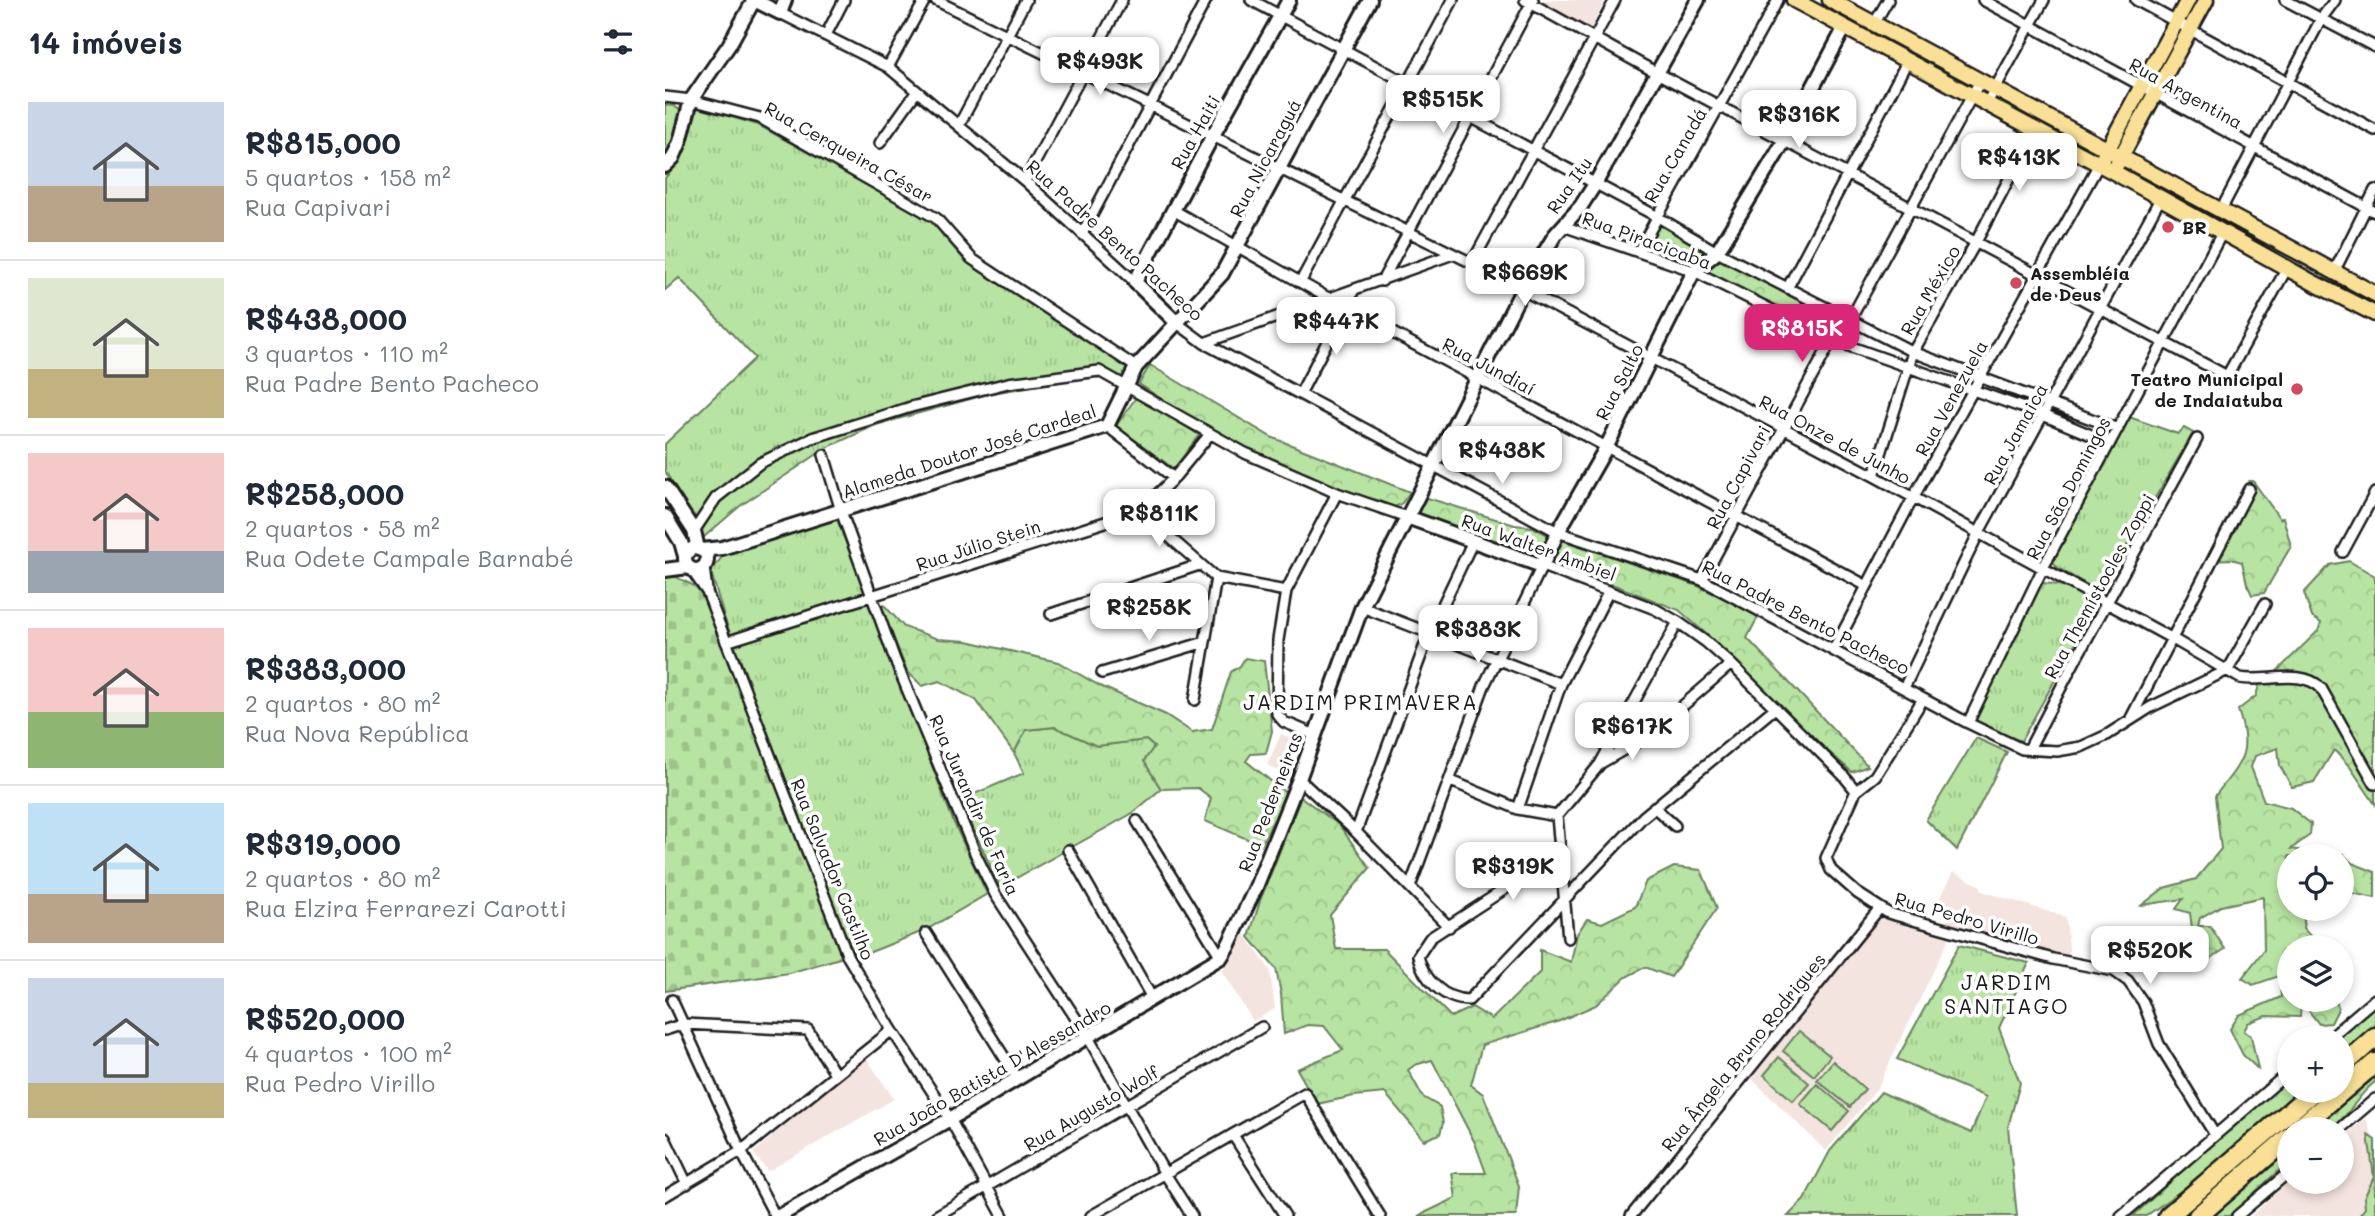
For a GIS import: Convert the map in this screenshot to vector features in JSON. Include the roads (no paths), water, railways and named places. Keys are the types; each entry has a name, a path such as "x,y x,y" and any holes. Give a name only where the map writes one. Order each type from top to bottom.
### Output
{"highway":[{"path":"2354,1056 2375,1037"},
{"path":"2312,1117 2375,1063"},
{"path":"2168,1216 2300,1103"},
{"path":"2199,1216 2277,1148"},
{"path":"2153,1216 2221,1170"}],"main road":[{"path":"1794,0 2375,314"},
{"path":"1830,0 2375,294"},
{"path":"2112,171 2114,153 2141,85 2187,0"},
{"path":"2099,164 2114,153 2156,92 2206,0"},
{"path":"2221,233 2235,230 2262,235"},
{"path":"2312,282 2326,280 2334,272"}],"street":[{"path":"665,166 673,158 691,100 729,45 754,0"},
{"name":"Rua Padre Bento Pacheco","path":"754,0 888,67 1025,181 1177,323 1204,343 1558,532 1702,580 1968,723 2022,749 2057,751 2081,747 2107,735 2131,718 2228,670"},
{"path":"780,13 785,0"},
{"path":"826,35 844,0"},
{"path":"888,67 925,0"},
{"name":"Rua Onze de Junho","path":"935,0 1472,263 1874,476 2228,670"},
{"path":"959,125 1026,0"},
{"path":"1025,181 1122,0"},
{"path":"1082,234 1206,0"},
{"path":"1251,0 1658,217 1717,252 1913,352 2117,429"},
{"name":"Rua Haiti","path":"1135,282 1289,0"},
{"name":"Rua Nicaraguá","path":"1177,323 1222,274 1370,0"},
{"path":"1301,281 1453,0"},
{"path":"1472,263 1615,0"},
{"name":"Rua Itu","path":"1432,466 1522,290 1555,235 1581,206 1595,184 1698,0"},
{"name":"Rua Canadá","path":"1638,252 1779,0"},
{"path":"1874,24 1888,0"},
{"name":"Rua Argentina","path":"1983,0 2371,210"},
{"path":"1987,103 2044,0"},
{"path":"2136,0 2375,130"},
{"path":"2285,0 2375,47"},
{"path":"2221,210 2321,19 2335,0"},
{"path":"1382,281 1530,1 1657,73 2227,376 2287,268"},
{"name":"Rua Salto","path":"1542,566 1558,532 1607,446 1695,271 1717,252 1785,140 1845,27"},
{"path":"1788,287 1908,60"},
{"name":"Rua Capivari","path":"1702,580 1832,340 1850,320 1980,81"},
{"path":"880,143 917,91"},
{"name":"Rua Cerqueira César","path":"665,97 691,100 761,118 936,218 972,259 1136,367"},
{"name":"Rua México","path":"1874,476 1913,352 1976,242 2035,129"},
{"name":"Rua Venezuela","path":"1834,649 1913,498 2099,164"},
{"path":"2334,272 2371,210 2375,190"},
{"name":"Rua Jamaica","path":"1903,688 1978,534 2161,199"},
{"name":"Rua Jundiaí","path":"1173,210 1344,307 1867,586"},
{"name":"Rua Piracicaba","path":"1563,226 1695,271 1832,340 2043,415 2110,443"},
{"name":"Rua São Domingos","path":"1968,723 2043,568 2221,233"},
{"path":"1204,343 1453,254"},
{"path":"1300,394 1354,290"},
{"name":"Alameda Doutor José Cardeal","path":"665,569 714,556 722,548 1107,426 1136,367 1177,323"},
{"name":"Rua Walter Ambiel","path":"694,531 716,498 760,463 812,438 911,407 1008,383 1098,371 1245,453 1338,493 1655,609 1706,642 1731,664 1856,791"},
{"path":"1107,426 1174,478"},
{"name":"Rua Júlio Stein","path":"726,642 1140,511 1174,478 1210,434"},
{"name":"Rua Themístocles Zoppi","path":"2029,749 2197,439"},
{"name":"Rua Jurandir de Faria","path":"824,454 871,595 928,743 991,884 1088,1037 1164,1172 1192,1216"},
{"name":"Rua Pederneiras","path":"1221,957 1230,944 1256,887 1362,607 1432,466"},
{"path":"665,486 694,531 695,559"},
{"path":"2131,718 2249,489"},
{"path":"1315,735 1284,722 1277,714 1278,640 1286,591 1338,493"},
{"path":"2343,552 2375,493"},
{"path":"1140,511 1216,578 1286,591"},
{"path":"665,516 695,559"},
{"path":"1356,832 1429,634 1473,541"},
{"name":"Rua Salvador Castilho","path":"695,559 848,957 950,1119 1003,1216"},
{"path":"1051,614 1199,565"},
{"path":"1410,887 1484,686 1542,566"},
{"path":"1195,700 1216,578"},
{"path":"1518,809 1561,684 1609,591"},
{"path":"2265,604 2228,670 2240,678 2251,680 2304,678 2314,681 2321,688 2375,784"},
{"path":"1362,607 1561,684"},
{"path":"1568,938 1557,816 1600,764 1678,622"},
{"path":"1102,673 1205,642"},
{"path":"1600,764 1649,735 1731,664"},
{"name":"Rua Pedro Virillo","path":"1923,699 1875,776 1856,791 1826,858 1831,870 1879,909 2027,952 2115,971 2128,981 2143,1002 2159,1044 2215,1135"},
{"path":"1560,853 1430,938 1418,956 1420,965 1440,990 1455,1000 1469,1000 1654,807 1775,708"},
{"path":"1620,729 1639,736 1649,735"},
{"path":"1299,779 1356,832 1449,927"},
{"path":"1451,781 1518,809 1557,816"},
{"path":"1654,807 1675,826"},
{"path":"1137,821 1221,957"},
{"path":"1068,850 1152,999"},
{"name":"Rua Ângela Bruno Rodrigues","path":"1631,1216 1879,909"},
{"path":"926,933 1018,1079"},
{"name":"Rua João Batista D'Alessandro","path":"777,1216 950,1119 1221,957"},
{"path":"2343,1026 2375,999"},
{"path":"672,1000 740,1151 777,1216"},
{"path":"665,1030 684,1024 808,1030 835,1074"},
{"name":"Rua Augusto Wolf","path":"936,1216 1262,1027"},
{"path":"665,1196 740,1151 892,1030"},
{"path":"2120,1216 2277,1082"},
{"path":"1097,1215 1164,1172 1305,1093 1380,1216"},
{"path":"2354,1117 2375,1099"},
{"path":"1233,1135 1285,1216"},
{"path":"665,1138 687,1184"},
{"path":"2237,1216 2277,1182"}],"place":[{"name":"BR","path":"2168,227"},
{"name":"Assembléia de Deus","path":"2016,283"},
{"name":"Teatro Municipal de Indaiatuba","path":"2297,389"}],"district":[{"name":"JARDIM PRIMAVERA","path":"1361,701"},
{"name":"JARDIM SANTIAGO","path":"2007,993"}]}
